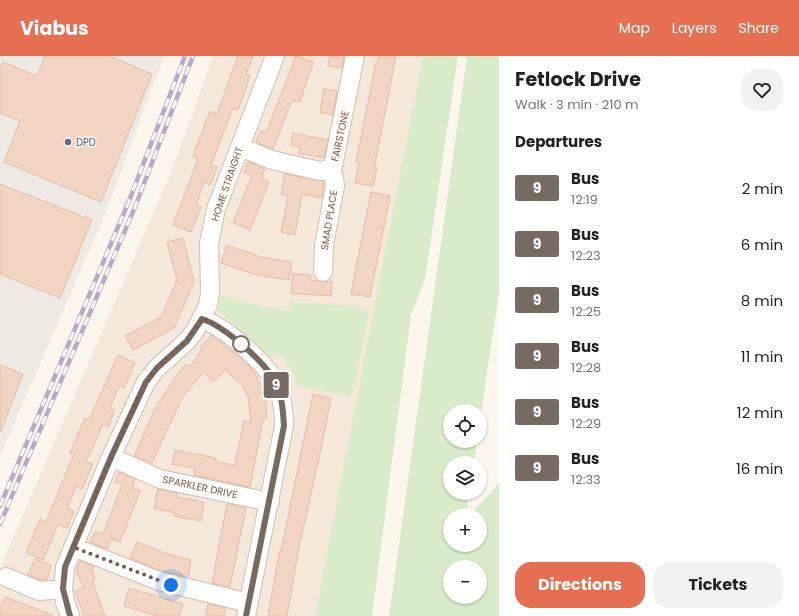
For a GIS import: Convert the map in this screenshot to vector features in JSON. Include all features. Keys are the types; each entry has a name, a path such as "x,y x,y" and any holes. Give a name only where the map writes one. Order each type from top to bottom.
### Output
{"street":[{"name":"HOME STRAIGHT","path":"70,616 63,589 65,567 111,457 146,382 157,368 187,341 202,319 208,305 210,293 209,243 216,209 275,56"},
{"name":"FAIRSTONE","path":"240,147 285,164 320,171 330,169 336,162 356,56"},
{"name":"SMAD PLACE","path":"323,272 324,245 334,186 334,177 330,169"},
{"path":"73,547 159,581 248,609 284,426 284,410 274,378 238,342 214,323 202,319"},
{"name":"SPARKLER DRIVE","path":"111,457 160,479 270,502"},
{"path":"6,577 39,591 63,589"}],"shaded area":[{"path":"0,56 164,56 105,214 0,456"},
{"path":"213,56 423,56 317,616 0,616 0,568 174,165"}],"green space":[{"path":"423,56 458,56 426,273 411,315 372,616 315,616"},
{"path":"467,56 499,56 499,292 482,404 443,404 443,448 476,448 475,456 443,456 443,500 468,500 467,508 443,508 443,552 487,552 487,508 476,508 484,500 487,500 487,496 499,483 499,616 389,616"},
{"path":"220,295 261,306 289,311 291,302 355,306 369,311 353,394 349,396 297,386 291,369 280,353 271,358 218,311"}],"building":[{"name":"DPD","path":"45,56 109,56 152,74 101,202 4,162 20,121 0,113 0,69 3,62 37,76"},
{"path":"238,56 253,56 246,75 250,76 238,110 233,108 211,165 217,167 210,185 204,182 196,205 201,207 191,232 173,225 198,159 193,156 210,111 217,114"},
{"path":"296,56 313,62 300,102 292,100 273,149 256,142 261,131 266,133"},
{"path":"330,56 344,56 342,68 328,66"},
{"path":"379,56 396,56 374,168 377,168 373,186 355,183 359,162 356,162 376,62 378,62"},
{"path":"324,89 337,91 333,115 320,112"},
{"path":"293,133 328,140 324,158 299,153 300,148 291,145"},
{"path":"248,162 265,169 261,178 269,182 250,230 233,223 252,175 244,172"},
{"path":"285,174 324,181 322,198 302,194 295,235 281,232 288,196 281,194"},
{"path":"0,184 92,220 60,298 0,274"},
{"path":"371,192 390,196 370,297 351,294"},
{"path":"183,238 194,282 174,328 133,350 125,336 161,317 177,280 167,242"},
{"path":"227,245 261,257 292,262 289,280 257,275 221,263"},
{"path":"293,274 311,275 310,280 332,282 331,296 291,293"},
{"path":"211,335 237,355 252,369 265,391 267,418 263,419 250,487 194,475 195,468 172,464 175,450 216,458 216,462 235,465 244,421 251,422 248,396 243,386 225,370 213,382 203,372 182,398 152,463 134,456 155,409 174,379 186,364 189,367 202,350 200,348"},
{"path":"118,355 135,363 124,388 119,386 110,408 115,410 108,427 103,424 86,462 93,464 82,489 76,487 67,508 74,511 67,528 58,524 43,560 26,553 40,519 46,522 74,454 70,453 85,418 89,420"},
{"path":"0,365 23,374 1,431 0,431"},
{"path":"313,394 331,398 298,552 287,616 268,616 280,550 281,551"},
{"path":"119,472 135,479 132,488 140,491 120,542 111,539 107,549 90,542 95,531 103,534 122,485 115,482"},
{"path":"158,489 177,493 176,497 204,502 201,521 174,516 175,513 154,508"},
{"path":"227,504 246,508 230,587 212,583"},
{"path":"137,542 167,554 191,560 188,577 162,571 130,558"},
{"path":"35,559 51,565 47,580 41,580 28,575"},
{"path":"80,561 94,566 92,571 95,579 92,580 105,616 84,616 75,591 84,588 76,571"},
{"path":"129,588 183,604 179,616 157,616 124,606"},
{"path":"5,597 52,616 0,616 0,608"},
{"path":"208,604 226,608 224,616 205,616"}],"railway":[{"path":"0,506 129,201 185,56"},
{"path":"0,524 135,207 193,56"}],"bus line":[{"name":"9","path":"70,616 65,602 63,589 65,567 111,457 146,382 166,358 187,341 202,319 214,323 238,342 274,378 284,410 284,426 270,502 246,616"}],"place":[{"name":"DPD","path":"68,142"}],"route":[{"path":"171,585 73,547 135,404 146,382 157,368 166,358 187,341 202,319 214,323 241,344"}]}
